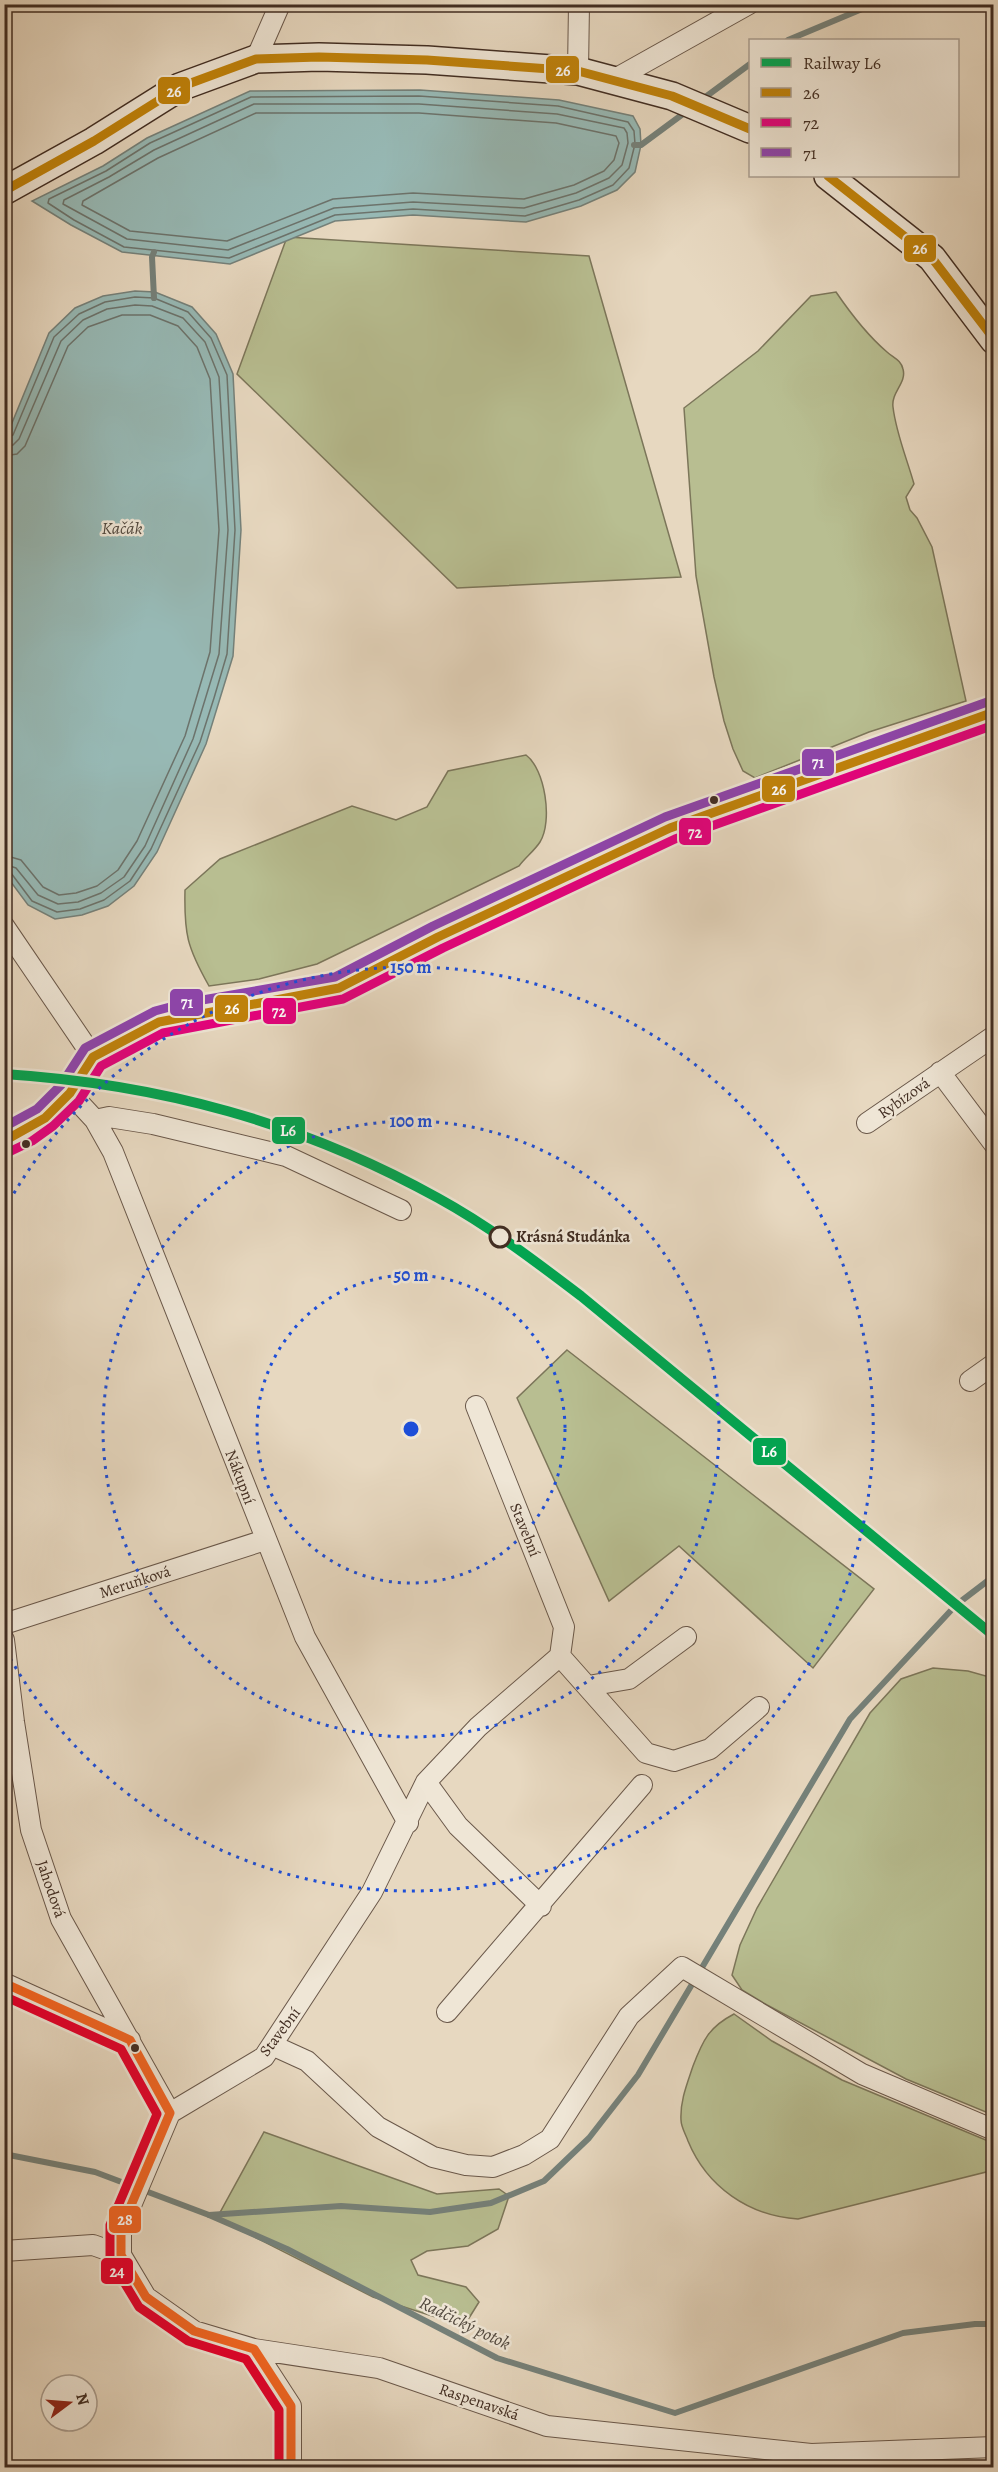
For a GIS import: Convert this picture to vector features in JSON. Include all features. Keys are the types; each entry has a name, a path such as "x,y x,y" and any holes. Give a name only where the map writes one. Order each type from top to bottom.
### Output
{"main road":[{"path":"4,191 94,141 180,87 256,58 427,60 578,71 672,96 749,129"},
{"path":"829,177 932,258 993,340"},
{"path":"4,1141 45,1118 70,1093 93,1057 159,1022 339,988 448,932 670,828 993,712"}],"street":[{"path":"256,58 280,4"},
{"path":"578,71 579,4"},
{"path":"615,79 749,4"},
{"path":"4,926 93,1057"},
{"name":"Rybízová","path":"867,1123 993,1036"},
{"name":"Rybízová","path":"940,1072 993,1144"},
{"name":"Nákupní","path":"70,1093 95,1120 117,1163 305,1637 408,1822"},
{"path":"95,1120 109,1117 153,1124 286,1156 401,1210"},
{"path":"970,1381 993,1364"},
{"name":"Stavební","path":"170,2113 264,2057 274,2046 372,1892 426,1782 478,1727 560,1656 564,1627 476,1406"},
{"name":"Meruňková","path":"4,1624 265,1540"},
{"path":"588,1686 629,1679 686,1637"},
{"name":"Jahodová","path":"4,1640 9,1722 31,1830 61,1919 170,2113"},
{"path":"560,1656 646,1753 675,1761 710,1749 759,1707"},
{"path":"426,1782 458,1826 541,1906"},
{"path":"447,2012 541,1906 642,1785"},
{"path":"274,2046 307,2061 378,2127 433,2157 466,2165 493,2167 524,2155 550,2139 628,2016 682,1967 862,2074 993,2130"},
{"path":"4,1983 130,2040"},
{"path":"4,2251 93,2245 121,2255 122,2229 170,2113"},
{"name":"Raspenavská","path":"121,2255 146,2297 194,2331 254,2349 379,2368 547,2426 810,2454 993,2447"},
{"path":"254,2349 291,2406 291,2468"}],"green space":[{"path":"287,237 589,256 681,577 457,588 237,374"},
{"path":"836,292 866,331 902,366 903,379 894,397 893,407 899,436 914,484 906,497 910,510 917,518 932,547 966,701 869,732 755,778 743,771 733,749 714,677 696,576 684,408 758,351 811,296"},
{"path":"526,755 533,762 542,783 546,822 540,842 519,866 317,964 259,979 209,986 188,940 185,890 220,859 352,806 396,820 427,807 448,771"},
{"path":"567,1350 874,1589 813,1668 679,1546 609,1601 517,1398"},
{"path":"933,1668 968,1671 993,1678 993,2115 906,2079 767,2005 742,1990 732,1975 740,1945 757,1908 870,1713 901,1679"},
{"path":"734,2014 772,2041 842,2080 993,2143 993,2164 990,2171 798,2219 763,2212 732,2196 706,2172 696,2157 681,2123 681,2113 686,2086 700,2049 713,2029"},
{"path":"264,2132 437,2194 499,2189 509,2196 498,2229 468,2246 427,2251 411,2260 418,2275 466,2287 479,2302 469,2318 454,2323 373,2297 217,2218"}],"water":[{"path":"420,90 559,100 633,116 640,129 641,145 635,172 617,190 581,206 526,222 413,215 335,221 230,264 122,252 32,201 103,166 147,138 250,91"},
{"name":"Kačák","path":"135,291 155,292 192,307 216,334 233,374 241,530 233,656 206,744 157,852 134,886 108,906 82,915 55,919 28,905 5,874 5,440 49,333 75,308 103,296"}],"waterway":[{"path":"790,39 874,4"},
{"path":"700,101 749,65"},
{"path":"634,145 641,145 687,111"},
{"path":"154,252 152,257 154,298"},
{"path":"209,2215 341,2206 430,2212 491,2203 544,2181 589,2138 638,2075 850,1719 956,1605 994,1576"},
{"name":"Radčický potok","path":"4,2154 95,2172 209,2215 287,2249 497,2358 675,2413 903,2333 975,2324 994,2324"}],"rail line":[{"name":"L6","path":"4,1074 118,1087 228,1111 334,1148 386,1171 438,1198 494,1232 581,1296 994,1636"}],"transit line":[{"name":"26","path":"4,191 94,141 180,87 256,59 319,57 427,60 578,71 672,96 749,129"},
{"name":"26","path":"829,177 932,258 994,339"},
{"name":"71","path":"4,1127 37,1109 61,1085 85,1048 155,1011 185,1003 335,977 433,926 665,817 990,701"},
{"name":"26","path":"4,1141 45,1118 70,1093 93,1057 159,1022 339,988 438,937 670,828 994,712"},
{"name":"72","path":"9,1152 32,1141 53,1126 79,1101 101,1066 163,1033 343,999 443,948 675,839 994,725"},
{"name":"28","path":"4,1983 130,2040 170,2113 121,2229 121,2255 146,2297 194,2331 254,2349 291,2406 291,2468"},
{"name":"24","path":"4,1996 121,2049 157,2114 110,2225 110,2259 139,2307 188,2341 246,2359 279,2410 279,2468"}],"place":[{"name":"Krásná Studánka","path":"500,1237"}]}
